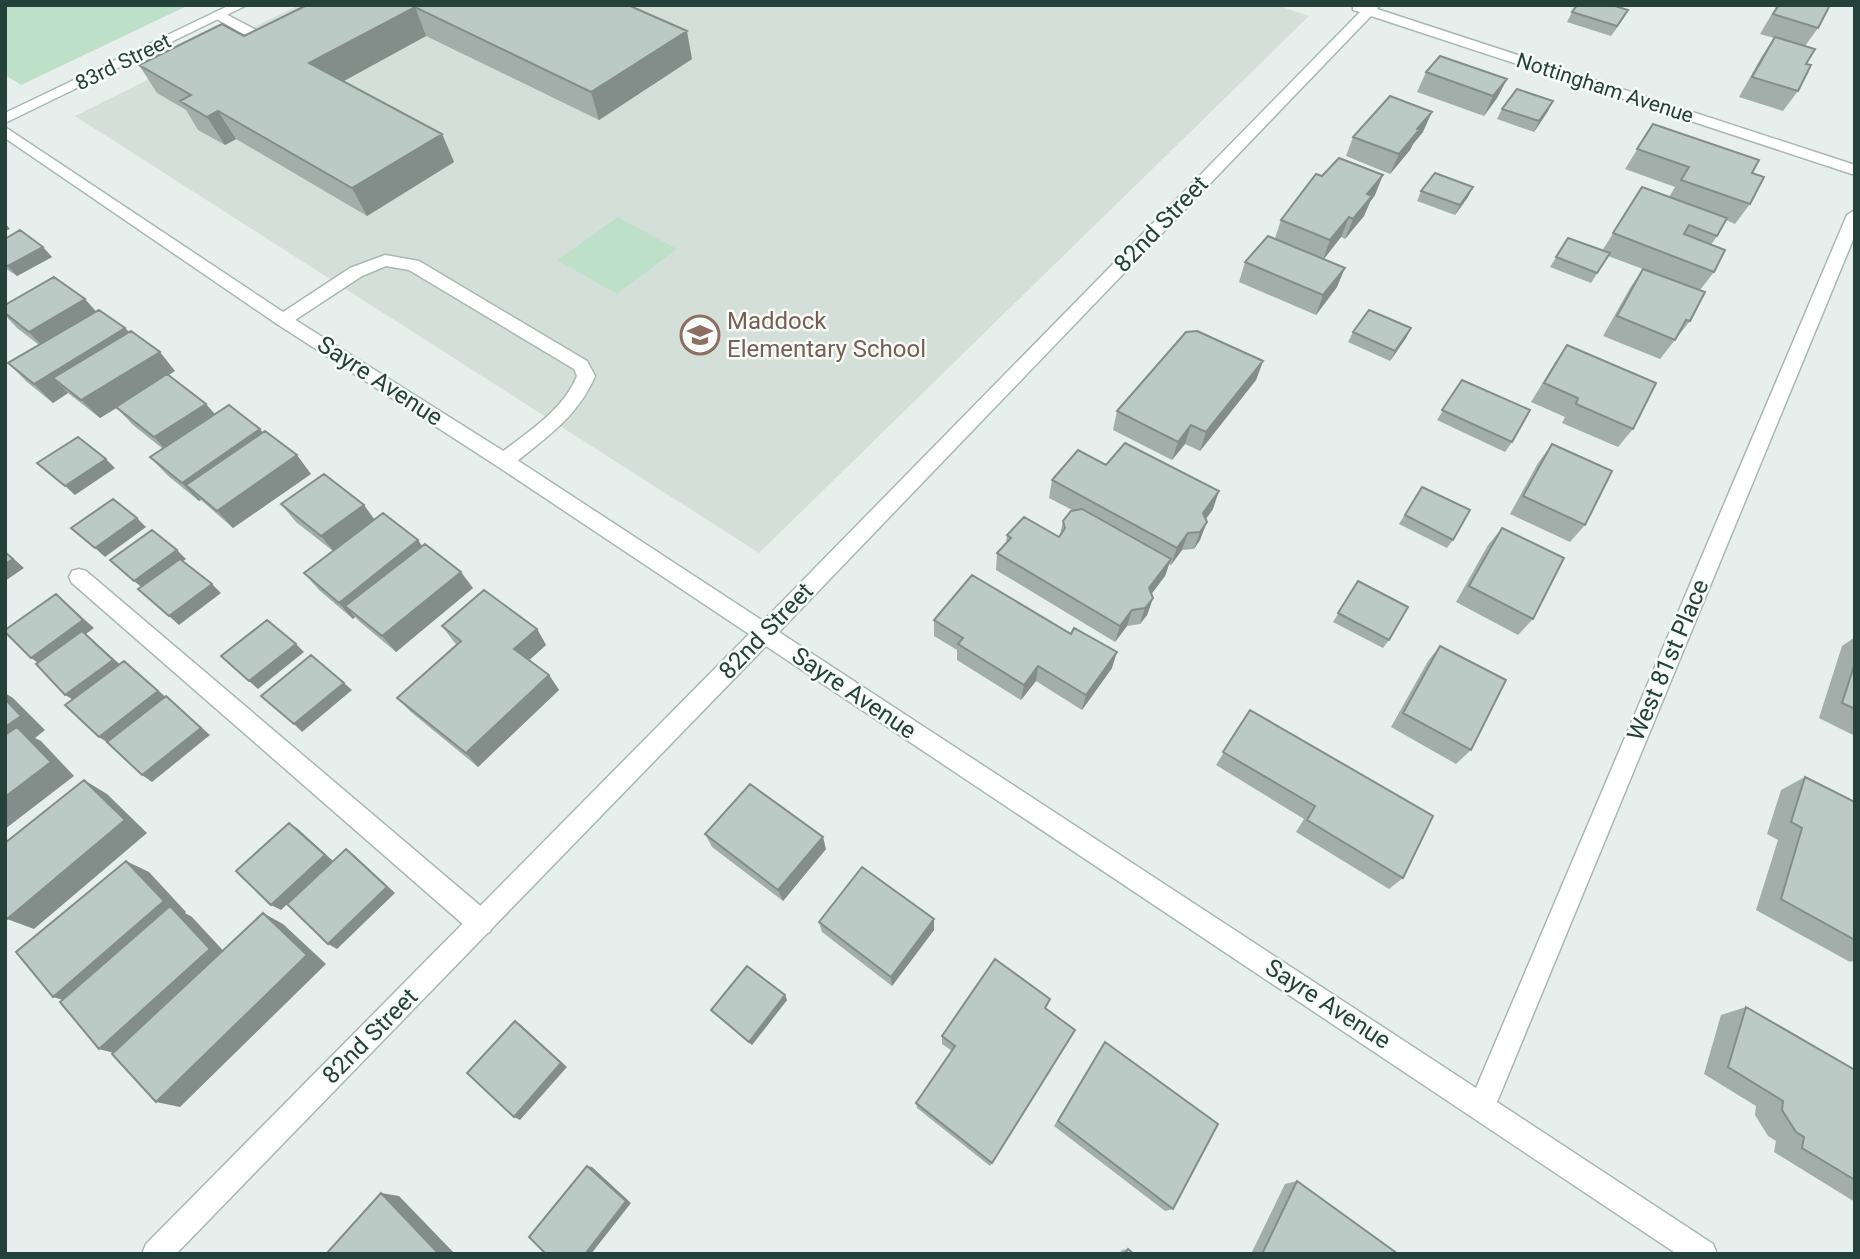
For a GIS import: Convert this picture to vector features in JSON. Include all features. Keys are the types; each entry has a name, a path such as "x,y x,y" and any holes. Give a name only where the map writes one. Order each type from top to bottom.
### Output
{"street":[{"name":"83rd Street","path":"5,119 241,5"},
{"name":"Nottingham Avenue","path":"1366,7 1855,170"},
{"name":"82nd Street","path":"156,1254 765,633 1366,7"},
{"path":"220,15 271,44 292,33"},
{"name":"Sayre Avenue","path":"5,131 283,320 504,461 1703,1254"},
{"name":"West 81st Place","path":"1482,1106 1855,215"},
{"path":"283,320 356,272 385,260 413,265 581,365 586,376 582,389 566,411 504,461"},
{"path":"79,577 481,923"}],"shaded area":[{"name":"Maddock Elementary School","path":"299,5 1276,5 1309,16 759,553 75,116"}],"green space":[{"path":"5,5 189,5 21,85 5,75"},
{"path":"618,217 677,249 617,294 557,260"}],"building":[{"path":"307,5 628,5 687,31 591,92 415,7 309,63 442,134 352,188 218,111 207,117 180,101 191,95 139,65 222,24 244,36"},
{"path":"1577,5 1612,5 1628,10 1617,26 1572,12"},
{"path":"1779,5 1830,5 1818,28 1773,14"},
{"path":"1775,37 1815,49 1806,64 1811,65 1798,91 1752,77"},
{"path":"1440,56 1507,79 1493,96 1426,72"},
{"path":"1517,89 1553,101 1539,121 1502,109"},
{"path":"1390,96 1432,112 1399,154 1353,137"},
{"path":"1653,124 1759,160 1752,173 1764,177 1750,204 1681,180 1689,167 1637,149"},
{"path":"1339,158 1383,175 1367,194 1372,196 1353,219 1349,217 1330,240 1281,220 1316,174 1322,176"},
{"path":"1435,173 1473,187 1460,205 1421,191"},
{"path":"1642,187 1727,218 1717,236 1689,225 1684,234 1725,250 1714,272 1613,233"},
{"path":"20,230 43,247 8,266 5,265 5,239"},
{"path":"1268,236 1345,268 1323,295 1245,262"},
{"path":"1568,238 1610,253 1597,273 1556,257"},
{"path":"1643,269 1705,292 1690,321 1686,320 1675,340 1617,316"},
{"path":"54,277 85,299 29,332 5,313 5,305"},
{"path":"99,310 125,328 34,384 8,363"},
{"path":"1369,310 1411,328 1395,351 1353,332"},
{"path":"131,331 160,352 81,400 53,378"},
{"path":"1197,331 1263,361 1206,432 1191,425 1178,442 1117,411 1186,332"},
{"path":"1567,345 1656,383 1633,429 1576,404 1578,398 1544,383"},
{"path":"167,374 206,404 154,437 116,407"},
{"path":"1462,380 1530,410 1512,442 1442,410"},
{"path":"229,405 260,429 182,483 150,457"},
{"path":"265,431 297,455 217,511 186,485"},
{"path":"78,437 106,459 65,486 37,463"},
{"path":"1125,443 1219,491 1203,513 1207,522 1200,532 1188,533 1177,548 1052,480 1078,450 1106,465"},
{"path":"1552,444 1612,471 1585,525 1523,496"},
{"path":"324,474 364,505 321,536 281,504"},
{"path":"1422,487 1470,510 1453,540 1405,515"},
{"path":"113,499 137,518 95,548 71,528"},
{"path":"1082,509 1171,559 1149,588 1153,598 1145,608 1132,610 1120,626 997,553 1011,538 1007,535 1024,517 1059,537 1065,528 1063,521 1071,511"},
{"path":"383,513 418,540 339,603 304,573"},
{"path":"1502,528 1564,558 1533,619 1469,586"},
{"path":"152,530 177,550 134,581 110,560"},
{"path":"425,544 461,572 382,636 345,606"},
{"path":"5,552 13,559 5,564"},
{"path":"180,559 212,584 169,616 138,589"},
{"path":"972,575 1071,634 1074,628 1117,652 1086,695 1038,666 1024,685 958,644 963,638 934,620"},
{"path":"1358,581 1408,607 1389,640 1338,613"},
{"path":"484,590 537,629 514,649 549,675 466,753 397,698 461,641 442,626"},
{"path":"56,594 83,620 31,658 5,630"},
{"path":"267,620 296,644 249,681 221,656"},
{"path":"82,631 113,660 65,695 36,664"},
{"path":"1440,646 1506,680 1471,750 1403,713"},
{"path":"311,655 344,683 294,724 261,696"},
{"path":"124,661 158,691 99,737 65,705"},
{"path":"1855,663 1855,709 1842,703"},
{"path":"166,696 201,728 142,775 107,742"},
{"path":"5,699 21,716 5,727"},
{"path":"1250,710 1433,816 1403,878 1307,820 1315,806 1223,752"},
{"path":"17,727 51,762 5,797 5,735"},
{"path":"1805,777 1855,802 1855,940 1781,899 1802,828 1791,822"},
{"path":"84,780 125,820 7,919 5,843"},
{"path":"750,784 823,837 778,890 705,834"},
{"path":"289,823 325,855 271,905 236,871"},
{"path":"346,849 387,887 328,944 287,904"},
{"path":"126,861 164,901 53,997 16,952"},
{"path":"862,867 934,919 891,977 819,922"},
{"path":"170,906 210,949 99,1049 60,1002"},
{"path":"263,913 307,955 156,1102 112,1054"},
{"path":"995,959 1050,999 1045,1008 1075,1030 992,1163 916,1103 955,1046 942,1036"},
{"path":"747,966 785,995 749,1042 711,1010"},
{"path":"1746,1007 1855,1070 1855,1180 1802,1148 1804,1137 1796,1132 1782,1110 1783,1101 1728,1067"},
{"path":"515,1021 561,1063 514,1117 467,1073"},
{"path":"1105,1042 1218,1124 1173,1209 1058,1121"},
{"path":"587,1166 626,1201 585,1254 546,1254 529,1237"},
{"path":"1297,1181 1398,1254 1262,1254"},
{"path":"381,1193 439,1254 326,1254"}],"place":[{"name":"Maddock Elementary School","path":"700,335"}]}
